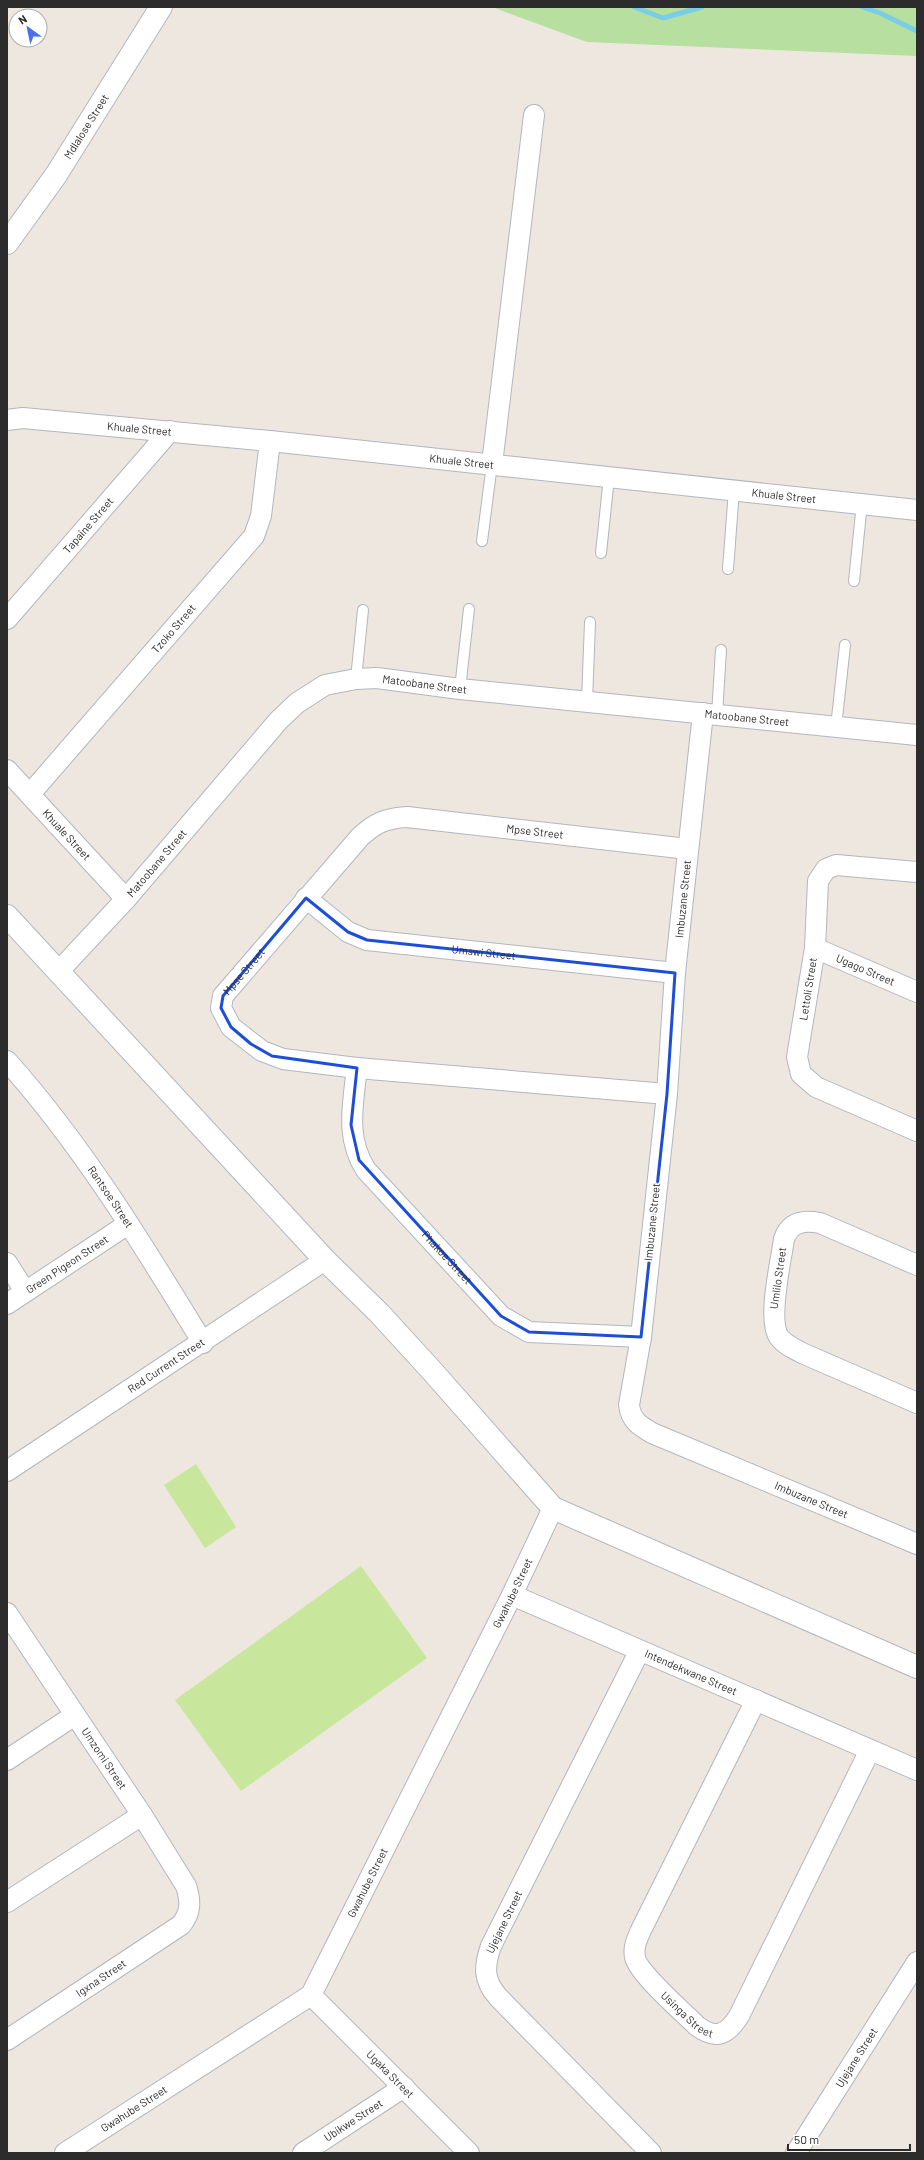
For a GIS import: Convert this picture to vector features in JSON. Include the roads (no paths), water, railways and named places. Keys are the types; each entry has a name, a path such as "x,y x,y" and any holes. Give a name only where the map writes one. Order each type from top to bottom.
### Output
{"street":[{"name":"Mdlalose Street","path":"7,242 56,175 161,7"},
{"path":"492,464 534,115"},
{"name":"Khuale Street","path":"7,420 23,418 170,431 609,476 917,510"},
{"name":"Tapaine Street","path":"7,619 170,431"},
{"name":"Tzoko Street","path":"30,794 254,536 261,516 270,441"},
{"name":"Matoobane Street","path":"58,972 126,899 279,720 297,702 325,685 356,679 398,680 460,689 917,735"},
{"name":"Imbuzane Street","path":"710,714 688,849 675,974 667,1094 641,1336 629,1405 630,1414 642,1427 917,1544"},
{"name":"Khuale Street","path":"7,770 126,899"},
{"name":"Mpse Street","path":"667,1094 357,1068 272,1056 250,1044 231,1026 221,1008 223,996 360,837 376,823 391,817 407,817 688,849"},
{"name":"Lettoli Street","path":"917,872 836,865 826,869 818,881 816,890 815,948 797,1057 801,1074 807,1080 830,1094 917,1131"},
{"name":"Umswi Street","path":"306,898 348,932 367,940 675,974"},
{"path":"7,916 325,1260 380,1314 428,1366 553,1508 917,1667"},
{"name":"Ugago Street","path":"815,948 917,992"},
{"name":"Rantsoe Street","path":"7,1061 58,1122 107,1191 202,1343"},
{"name":"Phakoe Street","path":"357,1068 351,1126 359,1160 366,1170 501,1316 529,1332 641,1336"},
{"name":"Umlilo Street","path":"917,1265 820,1223 803,1221 790,1229 784,1239 773,1317 778,1336 785,1344 802,1353 917,1403"},
{"name":"Green Pigeon Street","path":"7,1304 128,1224"},
{"name":"Red Current Street","path":"7,1471 325,1260"},
{"path":"7,1263 25,1291"},
{"name":"Gwahube Street","path":"65,2153 311,1995 512,1595 553,1508"},
{"name":"Intendekwane Street","path":"512,1595 639,1652 756,1700 870,1750"},
{"name":"Umzomi Street","path":"8,1618 142,1815 186,1886 190,1899 190,1910"},
{"name":"Ujejane Street","path":"639,1652 491,1946 485,1968 488,1984 498,1997 651,2153"},
{"name":"Usinga Street","path":"756,1700 641,1930 635,1946 635,1958 642,1970 697,2026 706,2033 713,2035 722,2033 732,2026 739,2016 870,1750"},
{"path":"7,1760 75,1715"},
{"path":"870,1750 917,1770"},
{"path":"7,1902 142,1815"},
{"name":"Igxna Street","path":"7,2040 181,1925 190,1910"},
{"name":"Ujejane Street","path":"796,2153 917,1962"},
{"name":"Ugaka Street","path":"311,1995 469,2153"},
{"name":"Ubikwe Street","path":"303,2153 404,2087"}],"lane":[{"path":"482,541 492,464"},
{"path":"601,553 609,476"},
{"path":"728,569 734,490"},
{"path":"854,581 862,503"},
{"path":"460,689 469,609"},
{"path":"356,679 363,610"},
{"path":"587,701 590,622"},
{"path":"836,727 845,645"},
{"path":"710,714 721,650"}],"waterway":[{"path":"634,7 663,18 702,7"},
{"path":"862,7 880,13 917,31"}]}
